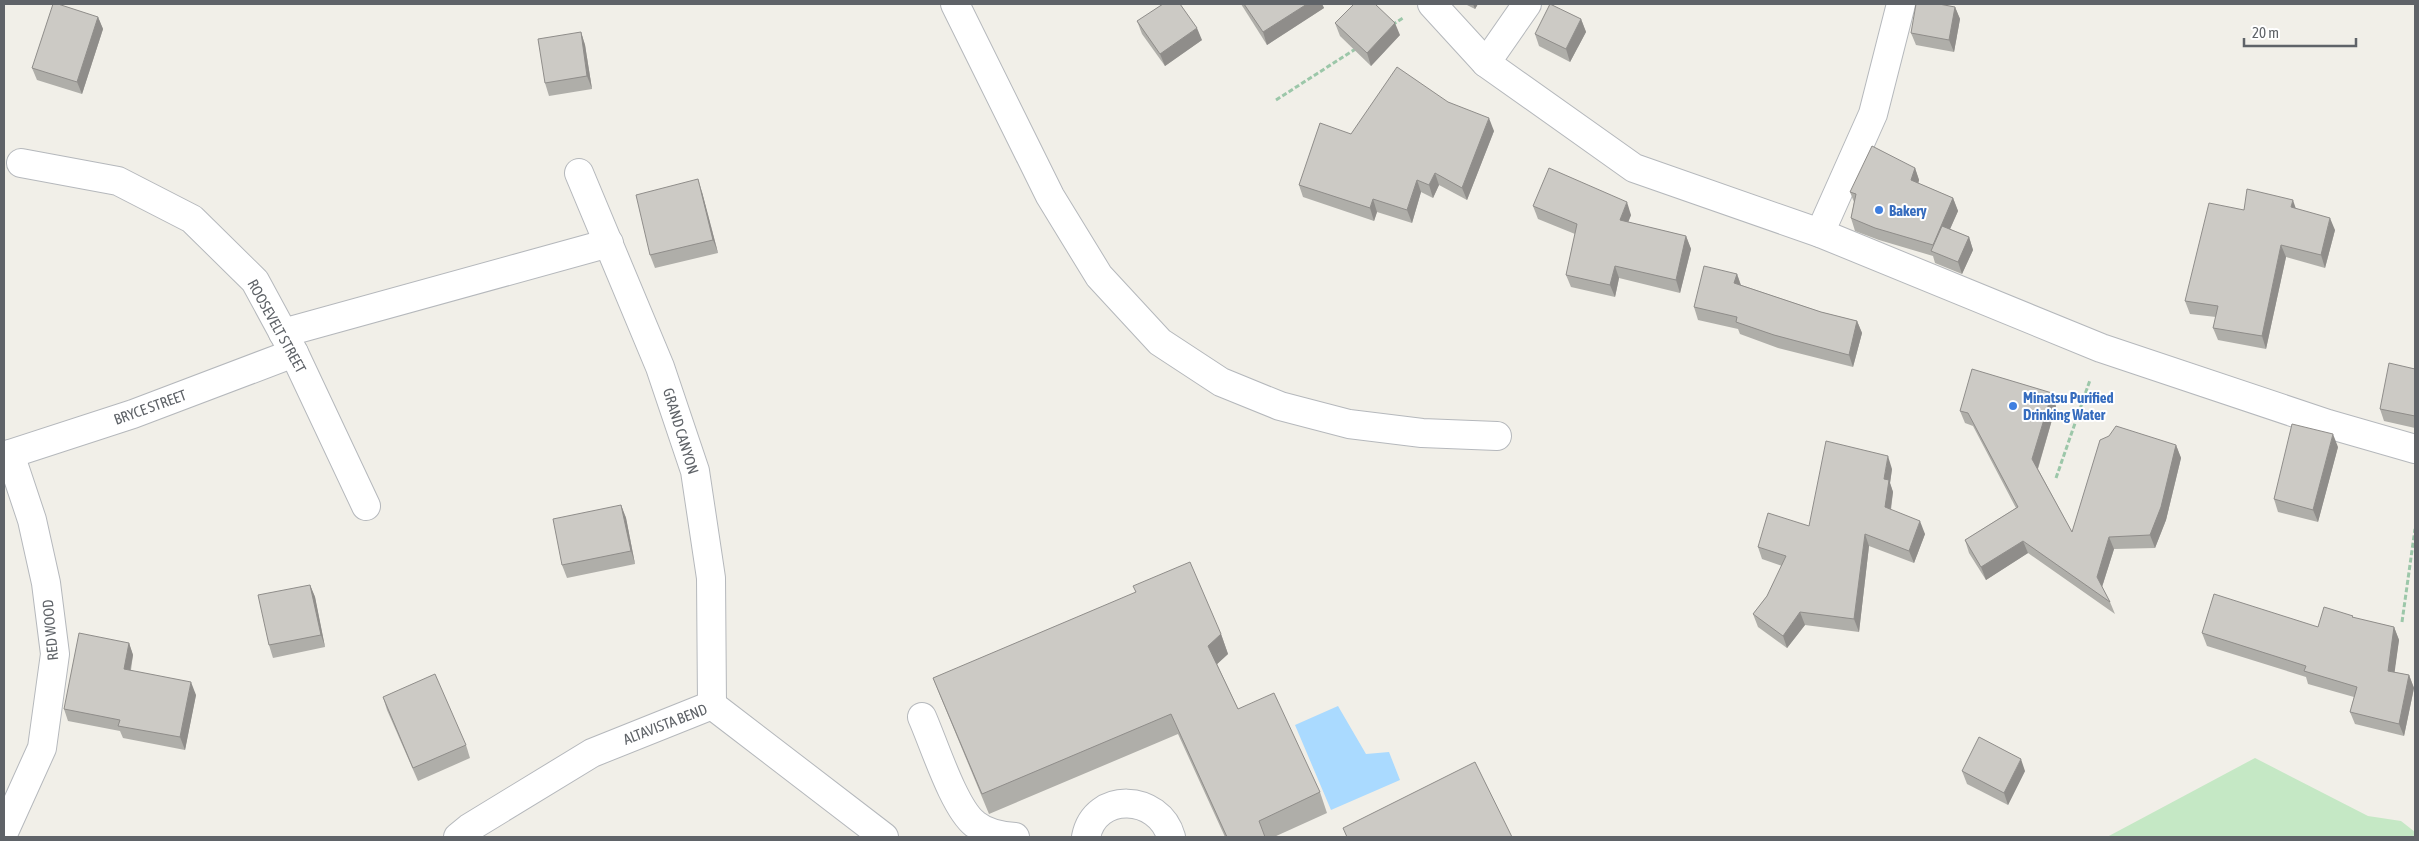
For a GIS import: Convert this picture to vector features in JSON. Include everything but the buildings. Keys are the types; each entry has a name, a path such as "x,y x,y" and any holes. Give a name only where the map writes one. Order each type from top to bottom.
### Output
{"street":[{"path":"955,4 1050,196 1099,276 1160,342 1221,382 1280,406 1349,424 1422,433 1496,436"},
{"path":"1486,63 1527,4"},
{"path":"1820,234 1873,114 1901,4"},
{"path":"1420,9 1486,63 1634,168 1820,234 2101,348 2328,424 2415,449"},
{"name":"ROOSEVELT STREET","path":"21,163 118,181 192,219 255,281 288,343 366,506"},
{"name":"GRAND CANYON","path":"579,173 660,367 695,470 712,578 712,705"},
{"name":"BRYCE STREET","path":"7,455 133,414 288,343 609,243"},
{"name":"RED WOOD","path":"4,832 42,748 55,654 46,583 32,520 7,455"},
{"name":"ALTAVISTA BEND","path":"458,837 469,828 592,753 712,705 884,837"},
{"path":"922,717 961,808 975,825 1000,835 1015,837"},
{"path":"1086,837 1094,821 1103,812 1115,805 1129,803 1142,805 1155,811 1164,821 1172,837"}],"path":[{"path":"1383,30 1420,9"},
{"path":"1276,100 1359,46"},
{"path":"2056,478 2101,348"},
{"path":"2402,622 2415,528"}],"green space":[{"path":"2255,758 2368,816 2401,821 2415,832 2415,837 2107,837"}],"water":[{"path":"1338,706 1366,754 1389,752 1400,780 1331,810 1295,725"}],"place":[{"name":"Bakery","path":"1879,210"},
{"name":"Minatsu Purified Drinking Water","path":"2013,406"}]}
